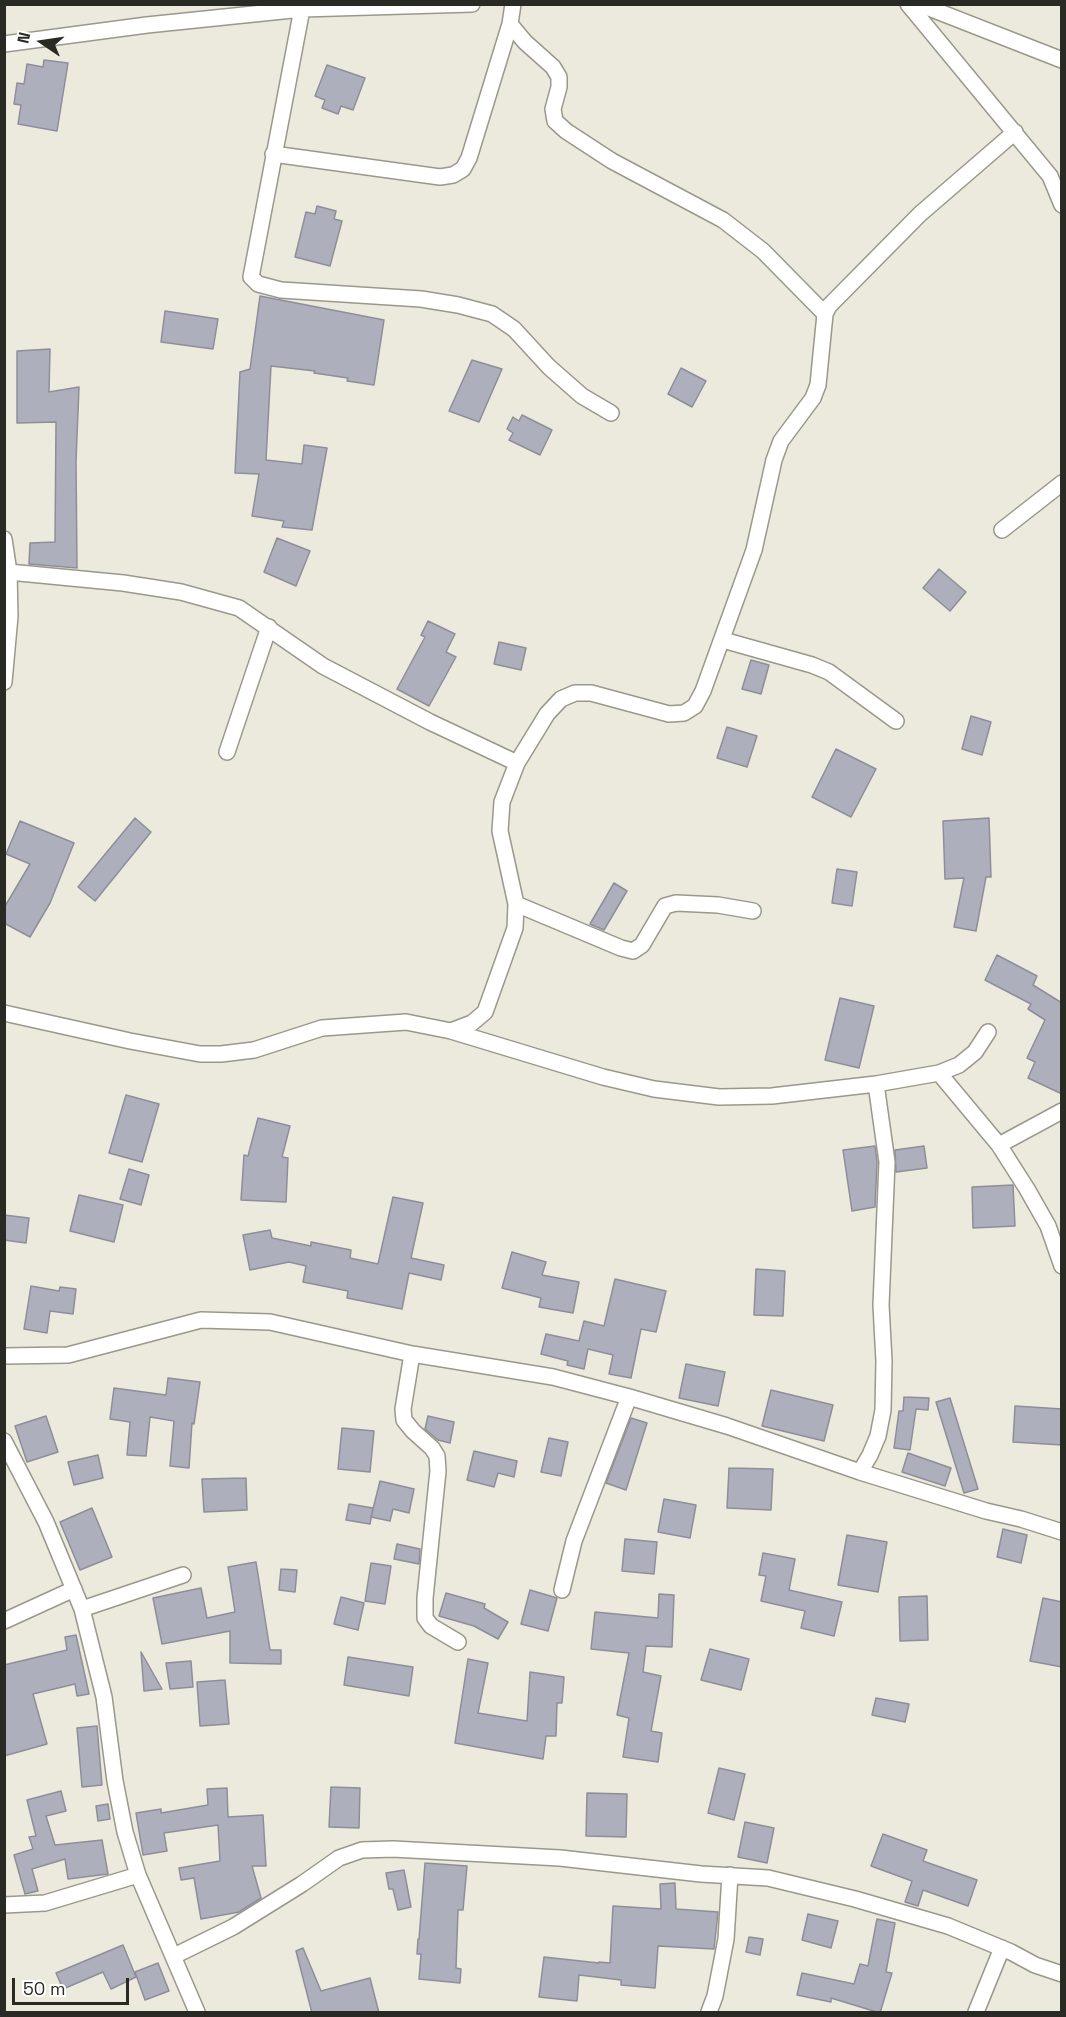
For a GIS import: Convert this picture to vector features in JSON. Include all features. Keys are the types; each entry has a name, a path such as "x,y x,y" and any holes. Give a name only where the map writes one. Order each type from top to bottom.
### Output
{"street":[{"path":"4,44 302,9 472,4"},
{"path":"273,154 440,177 453,175 463,169 469,158 510,24 513,4"},
{"path":"908,4 1050,176 1062,205"},
{"path":"920,4 1062,60"},
{"path":"302,9 251,278 258,284 281,290 421,299 492,314 514,330 549,367 582,396 611,413"},
{"path":"510,24 525,42 553,67 559,76 559,87 553,109 555,121 566,131 612,161 723,220 763,251 825,314"},
{"path":"451,1031 472,1023 485,1012 515,928 516,904 500,831 502,802 517,764 547,714 561,699 575,693 591,693 669,714 684,713 695,706 723,640 754,550 774,460 781,441 813,398 818,385 825,314 829,306 920,214 1015,132"},
{"path":"1002,530 1062,483"},
{"path":"4,539 9,573 10,616 4,682"},
{"path":"9,573 123,583 181,592 239,608 323,666 517,764"},
{"path":"227,752 269,627"},
{"path":"723,640 829,672 896,721"},
{"path":"516,904 633,951 642,945 665,906 676,903 707,904 753,911"},
{"path":"4,1013 200,1054 254,1050 308,1032 341,1026 406,1022 451,1031 603,1077 686,1095 719,1097 772,1096 939,1073 959,1065 975,1052 988,1032"},
{"path":"939,1073 999,1145 1048,1226 1062,1266"},
{"path":"860,1472 878,1436 883,1410 884,1361 881,1305 887,1162 876,1083"},
{"path":"999,1145 1062,1111"},
{"path":"4,1356 68,1354 201,1320 270,1322 412,1354 553,1377 629,1397 727,1426 860,1472 1062,1533"},
{"path":"412,1354 403,1409 404,1420 432,1448 437,1456 438,1471 425,1618 431,1626 458,1642"},
{"path":"562,1590 574,1541 629,1397"},
{"path":"4,1441 46,1522 82,1609 104,1697 115,1781 125,1832 138,1875 197,2013"},
{"path":"82,1609 183,1575"},
{"path":"4,1621 74,1589"},
{"path":"174,1956 233,1927 339,1858 362,1850 393,1849 560,1858 700,1874 768,1878 855,1899 948,1926 1002,1948 1035,1965 1062,1974"},
{"path":"4,1905 45,1903 138,1875"},
{"path":"709,2013 715,1996 726,1939 730,1875"},
{"path":"976,2013 1002,1948"}],"building":[{"path":"44,60 68,63 57,131 18,124 21,105 14,104 17,83 24,84 27,64 43,67"},
{"path":"327,65 365,78 353,110 341,106 338,114 322,108 325,100 315,96"},
{"path":"317,206 336,211 334,219 342,221 330,266 295,257 306,212 315,214"},
{"path":"260,296 384,320 374,385 347,381 348,378 314,373 315,371 271,366 266,460 302,464 304,445 327,448 312,530 282,527 284,521 252,516 259,474 235,473 240,372 250,369"},
{"path":"165,311 218,319 213,349 161,342"},
{"path":"50,349 49,392 79,387 76,461 77,568 29,564 30,543 55,542 56,422 17,423 17,351"},
{"path":"472,360 502,369 479,422 449,411"},
{"path":"681,368 706,381 692,407 668,394"},
{"path":"522,415 552,430 540,455 509,440 513,433 507,429 513,417 519,421"},
{"path":"277,538 310,551 296,586 264,572"},
{"path":"939,569 966,592 950,611 923,588"},
{"path":"428,621 455,634 446,652 456,657 429,706 397,689 425,637 421,635"},
{"path":"499,642 526,648 521,670 494,664"},
{"path":"751,660 769,665 761,694 742,689"},
{"path":"971,716 991,722 982,755 962,749"},
{"path":"727,727 757,736 747,767 717,758"},
{"path":"836,749 876,769 851,817 812,797"},
{"path":"135,818 151,832 95,901 78,887"},
{"path":"989,818 991,877 986,877 976,931 954,927 964,878 945,879 943,821"},
{"path":"20,821 74,843 50,903 30,937 4,923 4,908 30,864 6,854"},
{"path":"837,869 857,872 852,906 832,903"},
{"path":"614,883 627,891 604,930 590,924"},
{"path":"997,955 1037,976 1033,985 1062,1003 1062,1094 1028,1078 1035,1062 1027,1058 1045,1020 1028,1009 1031,1004 985,980"},
{"path":"840,998 874,1006 859,1068 825,1060"},
{"path":"126,1095 159,1104 142,1162 109,1153"},
{"path":"258,1118 290,1126 282,1157 288,1158 286,1202 241,1200 244,1155 248,1156"},
{"path":"875,1146 877,1162 875,1207 852,1211 843,1150"},
{"path":"924,1146 927,1168 896,1172 895,1150"},
{"path":"129,1169 149,1175 141,1205 120,1199"},
{"path":"1013,1185 1015,1226 973,1228 972,1187"},
{"path":"79,1195 123,1205 114,1242 70,1231"},
{"path":"393,1197 423,1203 411,1258 444,1265 441,1280 409,1273 402,1309 347,1298 348,1291 303,1282 306,1266 289,1262 250,1270 243,1235 270,1230 272,1238 311,1246 311,1242 351,1250 350,1258 378,1264"},
{"path":"4,1215 29,1218 26,1243 4,1240"},
{"path":"512,1252 546,1262 542,1275 579,1282 573,1313 539,1307 541,1298 502,1288"},
{"path":"756,1269 785,1271 783,1316 754,1315"},
{"path":"615,1279 666,1291 656,1332 641,1329 631,1378 609,1374 613,1355 588,1349 584,1369 567,1365 568,1361 541,1354 546,1334 579,1341 584,1321 604,1326"},
{"path":"31,1286 59,1291 60,1287 76,1289 73,1314 50,1311 47,1333 24,1329"},
{"path":"686,1364 725,1372 718,1406 679,1398"},
{"path":"168,1378 200,1382 194,1424 192,1423 189,1468 170,1466 174,1421 150,1417 146,1456 127,1455 130,1422 110,1419 114,1388 166,1395"},
{"path":"771,1390 833,1405 824,1441 762,1426"},
{"path":"904,1397 929,1398 928,1410 916,1409 910,1450 894,1448 899,1411 903,1411"},
{"path":"950,1398 978,1489 964,1493 936,1402"},
{"path":"1015,1406 1062,1409 1062,1445 1013,1442"},
{"path":"46,1416 58,1452 27,1462 15,1426"},
{"path":"428,1416 454,1422 450,1443 438,1440 425,1429"},
{"path":"631,1418 647,1423 626,1490 606,1483"},
{"path":"342,1428 374,1431 370,1472 338,1469"},
{"path":"549,1438 568,1442 561,1476 541,1472"},
{"path":"474,1451 517,1461 514,1477 498,1473 494,1487 467,1480"},
{"path":"908,1453 951,1468 945,1486 902,1472"},
{"path":"98,1455 103,1478 74,1485 68,1462"},
{"path":"729,1468 773,1469 771,1510 727,1508"},
{"path":"246,1478 247,1510 204,1512 202,1479"},
{"path":"380,1481 414,1489 409,1513 393,1509 390,1521 371,1517"},
{"path":"664,1499 696,1505 690,1538 658,1532"},
{"path":"349,1504 373,1508 370,1524 346,1520"},
{"path":"92,1508 112,1557 80,1570 60,1522"},
{"path":"1003,1529 1027,1535 1021,1563 997,1557"},
{"path":"847,1535 887,1542 878,1592 838,1585"},
{"path":"625,1539 657,1542 654,1574 622,1571"},
{"path":"397,1544 420,1549 419,1564 394,1559"},
{"path":"763,1553 795,1559 789,1590 842,1602 834,1636 801,1628 805,1611 761,1601 766,1576 759,1575"},
{"path":"256,1562 270,1650 281,1650 281,1664 230,1663 230,1631 162,1644 153,1598 201,1588 207,1618 235,1612 228,1567"},
{"path":"371,1563 391,1566 385,1604 365,1601"},
{"path":"281,1569 297,1570 295,1592 279,1590"},
{"path":"530,1590 557,1598 548,1631 521,1624"},
{"path":"446,1593 485,1604 484,1608 508,1622 498,1639 474,1626 439,1616"},
{"path":"659,1594 674,1595 672,1647 646,1646 643,1672 661,1676 651,1731 662,1733 658,1762 623,1757 629,1718 617,1715 629,1653 591,1649 595,1612 658,1618"},
{"path":"927,1596 928,1640 900,1641 899,1597"},
{"path":"341,1597 364,1603 358,1630 334,1624"},
{"path":"1043,1598 1062,1602 1062,1667 1030,1661"},
{"path":"76,1635 89,1694 77,1696 75,1684 33,1694 47,1744 4,1756 4,1665 67,1650 65,1637"},
{"path":"710,1649 749,1659 741,1690 701,1680"},
{"path":"141,1652 162,1689 144,1691"},
{"path":"348,1657 413,1667 409,1696 344,1685"},
{"path":"468,1659 488,1663 478,1713 527,1721 530,1672 564,1677 562,1703 557,1703 556,1736 546,1736 543,1759 455,1743"},
{"path":"191,1661 193,1687 170,1689 166,1663"},
{"path":"225,1680 229,1724 200,1726 197,1682"},
{"path":"876,1698 909,1704 905,1722 872,1715"},
{"path":"97,1726 102,1785 82,1787 77,1728"},
{"path":"719,1768 745,1774 734,1820 708,1813"},
{"path":"331,1787 360,1788 359,1828 329,1827"},
{"path":"227,1788 228,1817 263,1815 266,1866 252,1866 261,1898 239,1912 201,1919 194,1878 181,1880 179,1868 220,1861 218,1825 164,1833 167,1851 143,1855 136,1813 161,1809 161,1813 208,1805 207,1789"},
{"path":"61,1791 66,1811 46,1816 55,1845 102,1840 108,1874 68,1879 65,1859 32,1869 38,1891 25,1894 14,1855 33,1849 29,1837 36,1836 27,1800"},
{"path":"587,1793 627,1794 626,1837 586,1836"},
{"path":"108,1804 110,1819 98,1821 96,1806"},
{"path":"745,1822 774,1828 767,1863 738,1857"},
{"path":"883,1834 927,1850 923,1861 977,1880 968,1906 923,1890 918,1906 905,1902 912,1881 871,1866"},
{"path":"425,1863 467,1866 463,1910 458,1910 456,1968 461,1969 460,1983 419,1979 421,1954 417,1954"},
{"path":"404,1870 411,1907 398,1910 393,1889 389,1889 386,1873"},
{"path":"675,1883 676,1909 718,1912 714,1949 658,1946 655,1988 621,1985 621,1980 579,1975 577,2001 539,1997 544,1957 610,1963 613,1906 661,1909 660,1884"},
{"path":"808,1914 838,1921 831,1948 802,1940"},
{"path":"877,1919 895,1923 886,1972 892,1973 880,2013 831,1998 831,2002 797,1995 802,1973 854,1984 860,1964 868,1966"},
{"path":"749,1937 763,1939 760,1955 746,1952"},
{"path":"123,1945 136,1977 111,1989 103,1972 63,1989 56,1973"},
{"path":"303,1948 321,1991 370,1978 379,2013 312,2013 296,1951"},
{"path":"158,1963 169,1991 145,2000 135,1972"}]}
